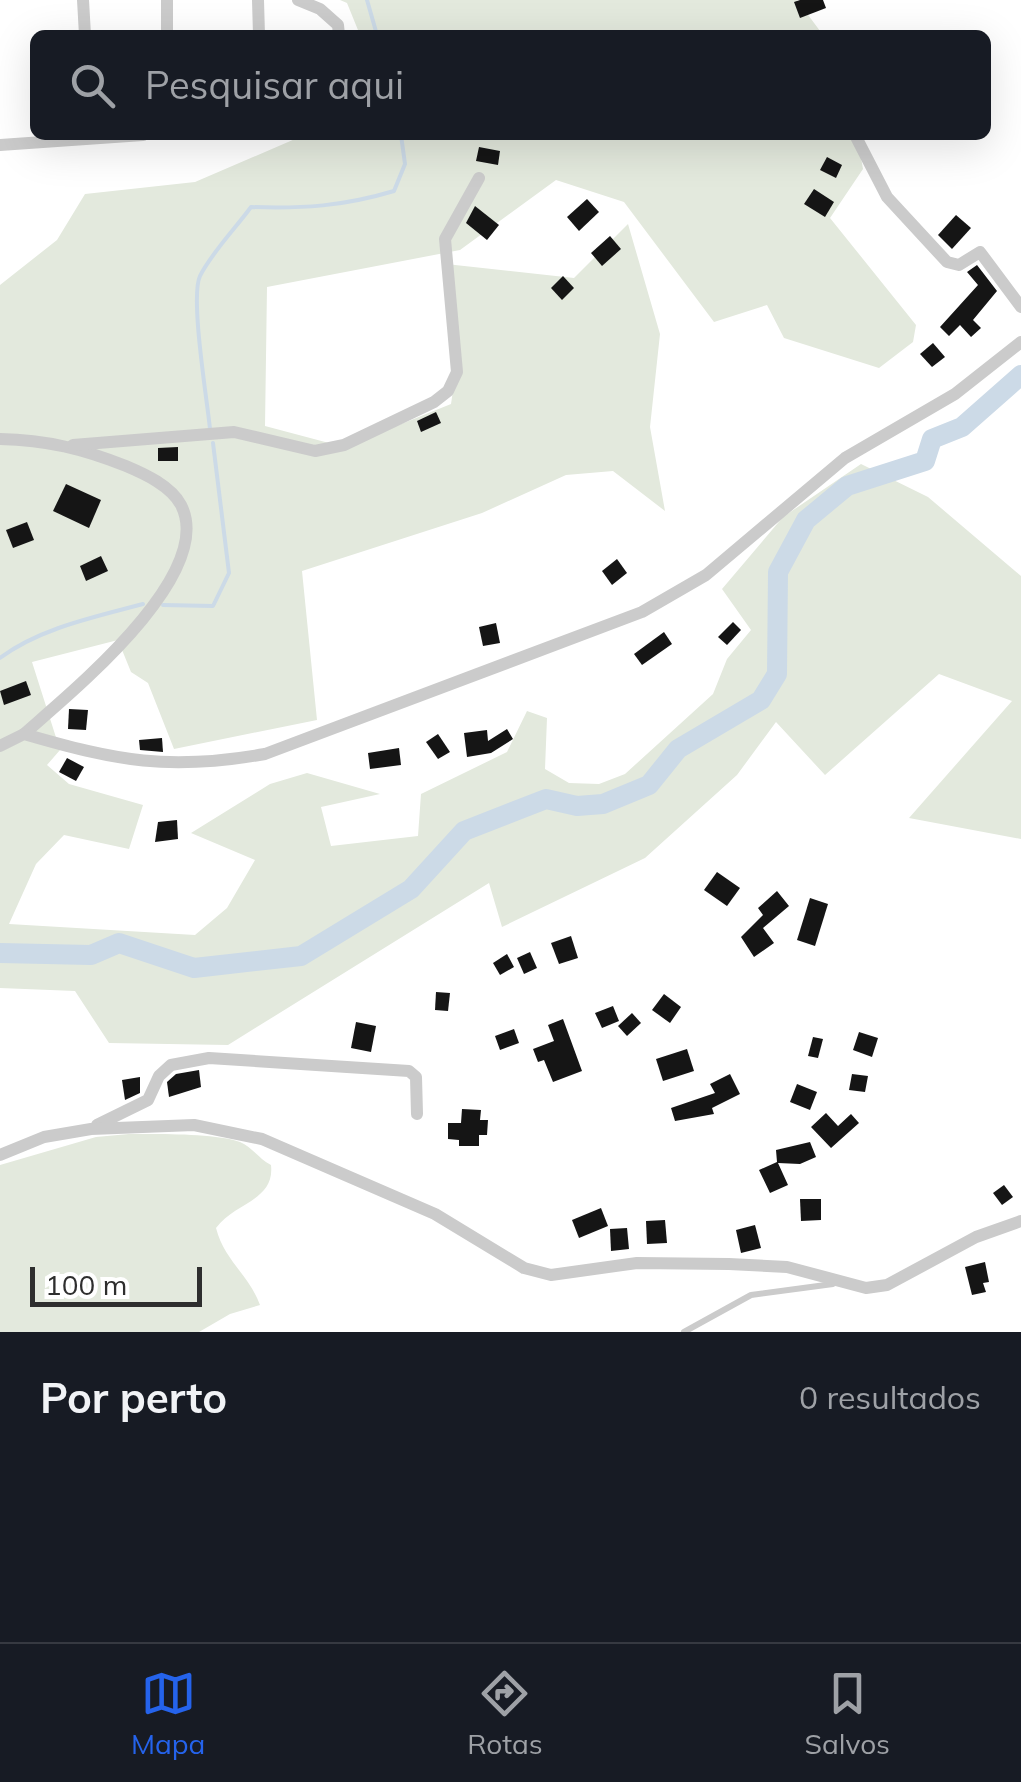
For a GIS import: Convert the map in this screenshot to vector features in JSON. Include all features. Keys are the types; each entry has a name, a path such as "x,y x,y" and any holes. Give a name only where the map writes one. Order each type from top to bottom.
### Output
{"street":[{"path":"83,0 85,30"},
{"path":"167,0 168,30"},
{"path":"258,0 259,30"},
{"path":"298,0 320,9 338,30"},
{"path":"0,145 56,140"},
{"path":"858,140 887,197 947,262 959,265 980,252 1021,307"},
{"path":"0,439 73,445 234,432 314,451 344,445 434,402 448,391 458,372 446,238 479,178"},
{"path":"24,734 149,764 206,764 266,754 642,612 706,574 845,458 955,394 1021,342"},
{"path":"0,746 24,734 99,666 146,616 176,568 188,531 181,504 152,476 73,445"},
{"path":"91,1129 148,1100 159,1076 172,1065 220,1056 408,1070 416,1077 417,1114"},
{"path":"0,1155 44,1137 91,1129 194,1125 262,1139 434,1214 524,1268 550,1275 678,1262 787,1267 839,1283 887,1285 948,1251 1021,1220"}],"lane":[{"path":"684,1332 751,1295 839,1283"}],"shaded area":[{"path":"340,0 797,0 819,30 358,30 347,3"},
{"path":"293,140 858,140 863,169 830,218 916,325 913,342 879,368 784,338 767,305 714,322 624,202 556,180 460,250 267,287 265,426 344,447 451,404 457,364 446,264 574,278 628,224 660,334 650,427 665,511 613,471 566,475 482,513 302,571 317,720 174,749 148,683 131,672 118,640 32,662 60,750 47,765 69,784 143,805 129,849 64,835 36,864 9,924 195,935 227,908 255,860 191,833 270,784 307,773 380,794 321,807 331,846 418,836 421,794 507,752 527,711 547,718 545,769 569,783 599,784 625,774 713,694 727,659 751,630 722,589 783,517 861,464 928,497 1021,576 1021,839 909,818 1012,701 939,674 825,775 776,722 737,775 645,858 502,927 489,883 228,1045 109,1043 75,991 0,988 0,285 57,240 85,194 195,182"},
{"path":"129,1134 229,1139 244,1144 271,1165 267,1186 216,1228 260,1305 230,1314 199,1332 0,1332 0,1165 96,1137"}],"building":[{"path":"823,0 826,8 800,18 794,2"},
{"path":"479,147 500,151 498,165 476,161"},
{"path":"827,157 842,165 836,178 820,170"},
{"path":"814,189 834,202 825,217 804,204"},
{"path":"587,199 599,212 579,231 567,217"},
{"path":"475,206 499,225 487,240 466,223"},
{"path":"956,215 971,228 952,249 938,235"},
{"path":"610,236 621,249 602,266 591,253"},
{"path":"977,265 997,291 973,320 981,328 971,337 960,325 949,336 940,327 978,285 967,272"},
{"path":"563,276 574,288 562,300 551,288"},
{"path":"933,343 945,357 932,367 920,354"},
{"path":"436,412 441,423 421,432 417,421"},
{"path":"178,447 178,461 158,461 158,448"},
{"path":"66,484 101,500 89,528 53,511"},
{"path":"27,522 34,540 13,548 6,530"},
{"path":"101,556 108,571 86,581 80,566"},
{"path":"617,559 627,573 612,585 602,571"},
{"path":"733,622 741,630 727,645 718,637"},
{"path":"496,623 500,643 483,646 479,627"},
{"path":"664,632 672,644 642,665 634,654"},
{"path":"26,681 31,695 4,705 0,691"},
{"path":"69,709 88,710 86,730 68,729"},
{"path":"507,729 513,739 491,753 467,757 464,733 487,730 488,741"},
{"path":"438,734 450,752 438,759 426,742"},
{"path":"162,738 163,752 140,750 139,740"},
{"path":"399,748 401,765 370,769 368,753"},
{"path":"67,758 84,767 76,781 59,772"},
{"path":"177,820 178,839 155,842 158,822"},
{"path":"717,872 740,888 727,906 704,890"},
{"path":"777,891 789,906 763,928 774,943 754,957 741,937 763,915 758,908"},
{"path":"810,898 828,904 815,946 797,940"},
{"path":"571,936 578,958 559,964 551,943"},
{"path":"530,952 537,968 524,974 517,958"},
{"path":"507,954 514,967 500,975 493,963"},
{"path":"436,992 450,993 448,1011 435,1010"},
{"path":"664,994 681,1007 670,1023 652,1010"},
{"path":"613,1006 619,1021 602,1028 595,1013"},
{"path":"632,1013 641,1023 627,1036 618,1026"},
{"path":"563,1019 582,1071 553,1082 544,1060 538,1062 533,1049 554,1041 548,1025"},
{"path":"356,1022 376,1026 371,1052 351,1048"},
{"path":"514,1029 519,1043 500,1050 495,1036"},
{"path":"859,1032 878,1038 872,1057 853,1050"},
{"path":"813,1037 823,1039 818,1058 808,1056"},
{"path":"687,1049 694,1071 663,1081 656,1059"},
{"path":"199,1070 201,1087 169,1097 167,1082 176,1074"},
{"path":"730,1074 740,1094 712,1108 714,1114 675,1121 671,1108 715,1093 710,1084"},
{"path":"852,1074 868,1076 865,1092 849,1090"},
{"path":"140,1077 140,1093 125,1100 122,1080"},
{"path":"797,1084 817,1092 810,1110 790,1102"},
{"path":"462,1109 481,1110 480,1120 488,1120 487,1135 479,1135 479,1146 459,1146 459,1140 448,1139 448,1123 461,1123"},
{"path":"826,1113 838,1126 851,1114 859,1123 831,1148 811,1127"},
{"path":"810,1142 816,1157 800,1164 778,1163 788,1185 770,1193 759,1170 777,1162 776,1150"},
{"path":"1004,1185 1013,1197 1002,1205 993,1193"},
{"path":"800,1199 821,1199 821,1220 801,1221"},
{"path":"601,1208 608,1226 579,1238 572,1220"},
{"path":"665,1220 667,1243 647,1244 646,1221"},
{"path":"755,1225 761,1248 741,1253 736,1230"},
{"path":"627,1228 629,1249 611,1251 610,1229"},
{"path":"985,1262 989,1282 983,1283 986,1292 972,1295 965,1267"}],"waterway":[{"path":"367,0 376,30"},
{"path":"210,429 197,305 197,287 205,267 251,207 323,205 394,191 405,164 402,140"},
{"path":"0,953 91,955 119,943 194,968 301,956 411,889 464,831 546,799 577,806 603,804 649,785 678,749 761,700 777,674 778,572 806,520 847,486 925,461 932,439 962,427 1021,375"},
{"path":"163,605 213,606 229,573 213,443"},
{"path":"0,658 50,631 143,604"}]}
